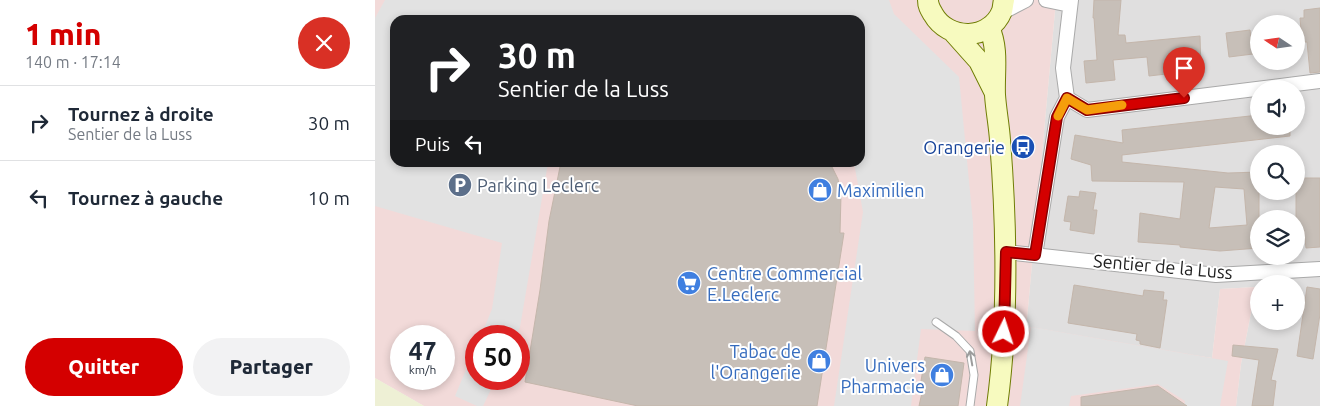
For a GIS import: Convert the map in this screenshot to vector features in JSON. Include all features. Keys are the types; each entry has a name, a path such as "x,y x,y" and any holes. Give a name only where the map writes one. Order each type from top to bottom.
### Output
{"main road":[{"path":"925,2 938,23 954,33 979,61 995,94"},
{"path":"954,33 972,34 998,13"},
{"path":"997,406 1005,316 1006,252 1000,139 995,94 996,57 993,36 998,13"}],"street":[{"path":"998,13 1026,0"},
{"path":"1035,255 1057,117 1067,98 1063,68 1071,3 1046,0"},
{"path":"1067,98 1087,110 1320,80"},
{"name":"Sentier de la Luss","path":"1006,252 1216,275 1320,269"}],"lane":[{"path":"936,322 956,336 970,351 974,375 970,406"}],"shaded area":[{"path":"375,0 1056,0 1026,330 1031,327 1212,358 1220,289 1250,287 1250,318 1241,364 1236,406 424,406 396,390 455,390 455,325 390,325 390,387 375,378"},
{"name":"Parking Leclerc","path":"385,0 889,0 894,14 959,77 973,223 975,331 921,329 911,406 834,406 863,212 855,167 865,167 865,15 390,15 390,167 547,167 520,325 485,325 492,309 502,243 375,206 375,18"},
{"path":"1056,0 1320,0 1320,406 1236,406 1241,364 1250,318 1250,330 1305,330 1305,275 1250,275 1250,287 1220,289 1212,358 1026,330"},
{"path":"1031,327 1228,361 1220,406 1184,406 1185,401 1158,384 1071,396 1069,406 1020,406"},
{"path":"465,372 465,390 491,390 483,406 477,406 455,396"}],"green space":[{"path":"375,378 390,387 390,390 396,390 424,406 375,406"}],"building":[{"path":"1094,0 1121,0 1118,35 1125,35 1126,43 1200,36 1201,70 1149,76 1147,57 1113,60 1115,80 1086,83 1084,61 1097,60 1093,18"},
{"path":"1320,8 1320,72 1310,73 1307,42 1305,42 1304,10"},
{"path":"1250,30 1250,54 1229,57 1226,33"},
{"path":"1250,116 1250,135 1290,135 1122,155 1122,162 1228,173 1250,172 1250,200 1259,200 1259,210 1250,210 1250,249 1220,251 1180,247 1180,245 1138,242 1140,213 1180,219 1184,182 1092,181 1091,165 1071,159 1075,135 1123,143 1122,130","holes":["1215,187 1244,189 1247,225 1209,228"]},
{"name":"Centre Commercial E.Leclerc","path":"560,167 832,167 838,179 841,195 840,233 844,233 817,406 638,406 530,383 530,351 549,221"},
{"path":"1305,178 1320,178 1320,247 1306,248 1305,210 1296,210 1296,200 1305,200"},
{"path":"1080,191 1096,193 1093,210 1097,210 1094,234 1070,230 1071,222 1064,221 1068,196 1079,197"},
{"path":"1074,285 1143,296 1144,290 1164,292 1163,300 1167,300 1160,348 1140,344 1140,341 1136,340 1137,334 1068,323"},
{"path":"1307,287 1320,289 1320,314 1313,359 1297,356 1301,330 1305,330"},
{"path":"1233,345 1278,349 1271,380 1276,381 1273,406 1252,406 1259,360 1232,356"},
{"name":"Univers Pharmacie","path":"925,357 964,363 958,406 919,406 923,388 920,387"},
{"path":"1158,386 1187,406 1081,406 1081,397"}],"slow traffic":[{"path":"1058,116 1067,98 1087,110 1122,105"}],"place":[{"name":"Orangerie","path":"1023,147"},
{"name":"Parking Leclerc","path":"460,185"},
{"name":"Maximilien","path":"820,190"},
{"name":"Centre Commercial E.Leclerc","path":"689,283"},
{"name":"Tabac de l'Orangerie","path":"819,361"},
{"name":"Univers Pharmacie","path":"942,375"}],"route":[{"path":"1004,332 1006,252 1035,255 1057,117 1067,98 1087,110 1184,98"}]}
